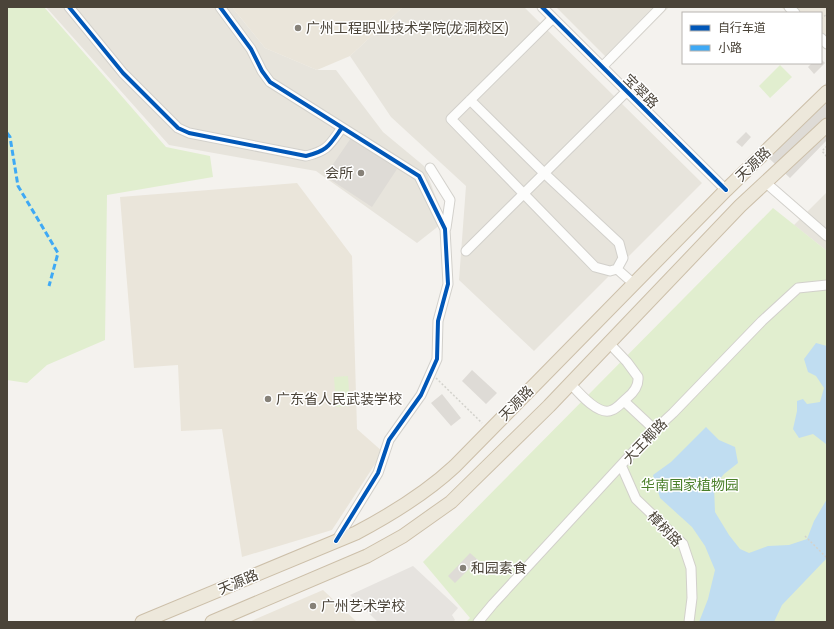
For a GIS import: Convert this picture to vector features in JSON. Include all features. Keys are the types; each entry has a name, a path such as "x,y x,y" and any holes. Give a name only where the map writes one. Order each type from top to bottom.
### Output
{"highway":[{"name":"天源路","path":"142,622 356,533 386,517 433,486 455,466 726,190 827,92"},
{"name":"天源路","path":"212,622 367,556 403,536 451,502 570,383 740,206 827,125"}],"street":[{"path":"69,7 123,73 178,128 189,133 306,156 321,152 332,142 341,129"},
{"path":"220,7 251,49 262,71 270,82 419,176 445,229"},
{"name":"宝翠路","path":"542,7 726,190"},
{"path":"602,67 661,7"},
{"path":"470,100 544,173 620,242 623,258 617,269 610,271 595,267 451,119 470,100 553,18"},
{"path":"466,251 626,92"},
{"path":"336,541 378,473 389,440 421,395 437,359 438,321 448,284 445,229 450,200 430,168"},
{"path":"766,182 827,236"},
{"path":"617,269 634,284"},
{"name":"大王椰路","path":"478,622 621,465 762,321 798,288 827,286"},
{"path":"570,383 588,402 600,410 607,412 624,401 637,385 638,377 627,362 609,343"},
{"path":"624,401 655,430"},
{"name":"樟树路","path":"621,465 636,499 683,544 691,568 692,598 689,622"}],"path":[{"path":"827,146 822,151 827,157"},
{"path":"431,373 490,430"},
{"path":"805,536 827,558"}],"shaded area":[{"path":"46,7 232,7 265,48 317,70 336,70 383,132 424,166 445,221 417,243 316,171 169,145"},
{"name":"广州工程职业技术学院(龙洞校区)","path":"232,7 403,7 350,56 317,70 265,48"},
{"path":"403,7 524,7 702,183 534,351 459,280 466,186 391,117 350,56"},
{"path":"556,7 669,7 613,64"},
{"path":"781,7 827,7 827,49 822,45 822,12 787,12"},
{"name":"广东省人民武装学校","path":"297,183 352,256 357,429 383,452 332,530 242,557 222,429 181,431 178,365 134,368 120,197"},
{"path":"827,192 827,251 794,225"},
{"path":"413,566 458,608 452,615 455,620 453,622 378,622 350,595"},
{"name":"广州艺术学校","path":"323,590 357,622 249,622"}],"green space":[{"path":"7,7 44,7 166,147 210,156 213,177 107,195 105,340 47,365 27,383 7,380"},
{"path":"780,65 792,77 770,98 759,86"},
{"name":"华南国家植物园","path":"773,208 827,251 827,622 466,622 470,618 423,562"},
{"path":"348,376 350,406 336,407 334,377"}],"water":[{"path":"816,343 827,346 827,449 826,444 813,434 799,438 793,429 797,411 797,401 803,399 807,404 820,402 824,388 816,376 808,372 804,359"},
{"path":"706,427 719,440 735,447 738,463 724,474 714,486 715,512 729,535 740,549 749,553 768,546 789,545 807,539 814,521 827,499 827,558 782,605 774,622 699,622 708,599 715,570 705,546 692,527 660,498 653,475 671,462"}],"building":[{"path":"822,60 825,63 814,74 808,67 811,64 822,64"},
{"path":"827,82 827,140 790,178 760,150"},
{"path":"746,132 751,137 742,147 736,142"},
{"name":"会所","path":"351,138 397,169 372,207 325,176"},
{"path":"472,370 497,393 486,404 462,381"},
{"path":"442,394 461,418 451,426 431,403"},
{"name":"和园素食","path":"470,553 478,560 455,583 448,576"}],"marked path":[{"path":"7,133 10,137 18,186 58,253 49,286"}],"cycle path":[{"path":"69,7 123,73 178,128 189,133 306,156 319,152 327,147 341,129"},
{"path":"220,7 251,49 262,71 270,82 419,176 445,229 448,284 438,321 437,359 421,395 389,440 378,473 336,541"},
{"path":"542,7 726,190"}],"place":[{"name":"广州工程职业技术学院(龙洞校区)","path":"298,28"},
{"name":"会所","path":"361,173"},
{"name":"广东省人民武装学校","path":"268,399"},
{"name":"和园素食","path":"463,568"},
{"name":"广州艺术学校","path":"313,606"}]}
